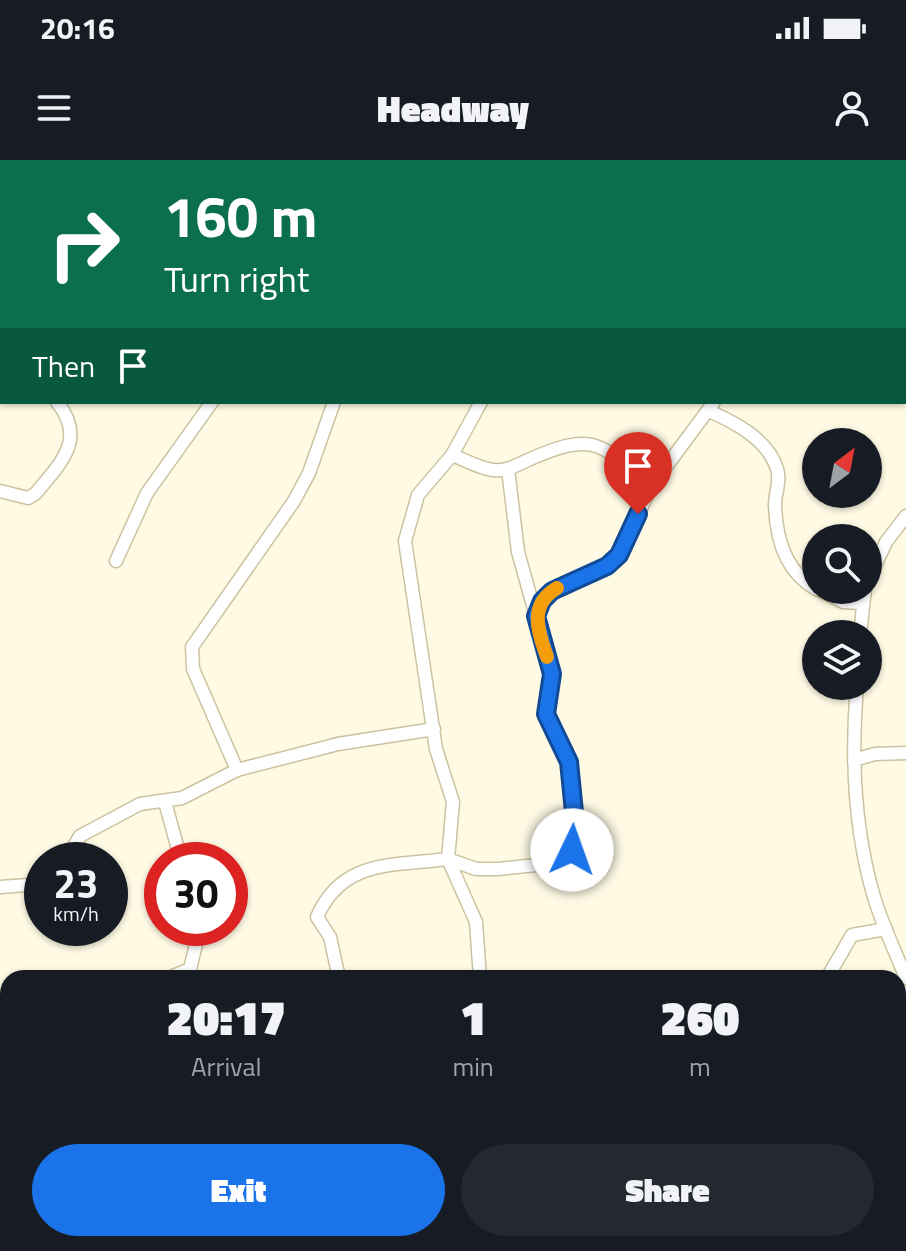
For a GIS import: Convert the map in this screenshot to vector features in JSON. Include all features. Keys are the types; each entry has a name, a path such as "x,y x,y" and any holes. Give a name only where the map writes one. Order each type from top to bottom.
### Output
{"street":[{"path":"0,491 28,498 35,494 66,453 73,432 68,416 59,404"},
{"path":"116,561 147,493 211,404"},
{"path":"237,770 193,669 192,647 294,501 309,473 333,404"},
{"path":"479,970 476,922 448,859 453,802 436,749 432,700 422,672 405,541 418,495 452,455 480,404"},
{"path":"536,616 542,601 552,591 607,566 619,555 651,487 711,406 747,431 777,466 779,477 775,505 786,561 802,578"},
{"path":"452,455 493,470 508,469 565,443 588,443 611,450 651,487"},
{"path":"337,970 330,937 317,917 334,886 350,875 365,870 448,859 476,869 555,863 569,856 572,850 576,832 569,762 546,714 552,674 518,552 508,469"},
{"path":"882,551 906,516"},
{"path":"856,700 854,760 862,849 886,929 903,970"},
{"path":"75,842 90,829 110,822 140,804 182,798 237,770 338,744 434,729"},
{"path":"854,760 875,754 906,753"},
{"path":"165,802 176,842"},
{"path":"0,887 24,885"},
{"path":"832,970 852,935 886,929"},
{"path":"188,970 196,946"}],"slow traffic":[{"path":"547,657 536,616 542,601 557,588"}],"route":[{"path":"572,850 576,832 569,762 564,746 546,714 552,694 552,674 536,616 542,601 552,591 607,566 619,555 638,514"}]}
